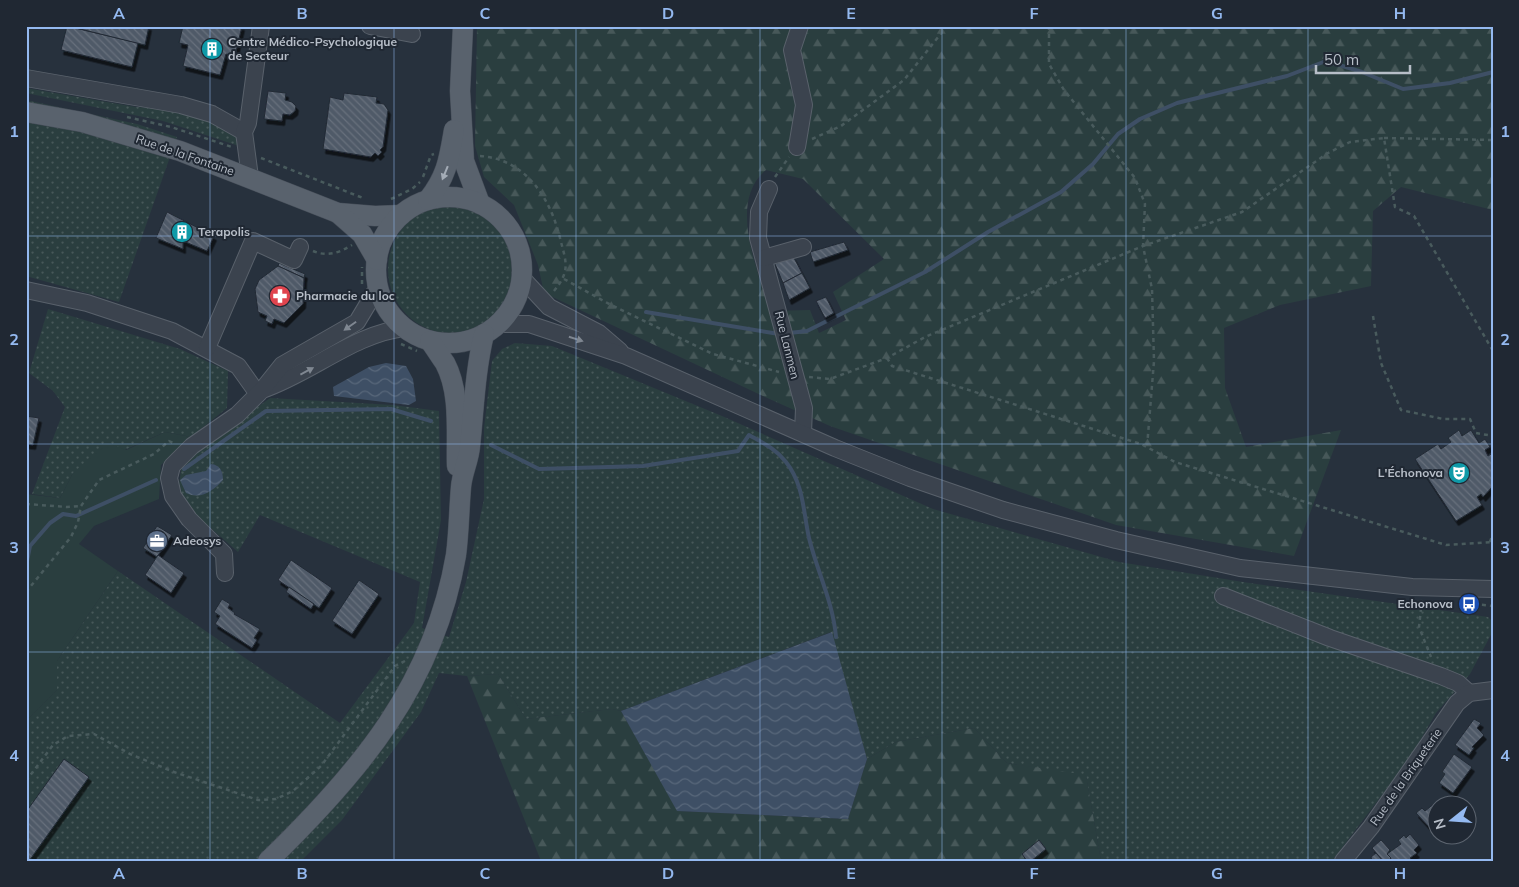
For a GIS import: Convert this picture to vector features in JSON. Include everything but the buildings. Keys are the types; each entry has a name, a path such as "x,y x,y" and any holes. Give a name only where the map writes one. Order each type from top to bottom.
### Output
{"main road":[{"path":"463,26 460,91 464,161 480,204"},
{"path":"428,200 440,184 449,164 460,91"},
{"name":"Rue de la Fontaine","path":"26,112 82,122 171,148 250,177 338,213 375,216 401,215"},
{"path":"426,348 458,343 485,333 514,303 522,278 522,260 512,234 495,213 480,204 463,198 445,197 428,200 401,215 389,228 370,260 370,289 384,302 393,316 400,335 426,348 445,364 452,382 455,399 457,466 461,485"},
{"name":"Rue de la Fontaine","path":"338,213 362,234 370,260"},
{"path":"268,861 318,813 350,777 405,699 422,666 443,611 452,572 459,525 461,485 467,464 477,363 485,333"}],"street":[{"path":"250,177 245,137 261,26"},
{"path":"370,26 412,34"},
{"path":"796,147 804,105 792,50 800,26"},
{"path":"26,78 180,105 212,114 245,137"},
{"name":"Rue Lanmen","path":"769,189 759,212 758,238 788,343 794,376 804,408 802,433"},
{"path":"207,348 253,241 294,260 300,247"},
{"path":"764,258 803,247"},
{"path":"522,278 549,307 599,333 626,356"},
{"path":"225,573 224,554 180,508 169,485 172,466 187,451 237,415 260,392 282,365 357,322 370,289"},
{"path":"26,290 87,303 146,321 207,348 238,366 260,392"},
{"path":"485,333 529,324 626,356 910,478 994,507 1116,540 1240,568 1425,587 1493,589"},
{"path":"260,392 286,382 373,335 400,335"},
{"path":"1224,596 1321,635 1458,683 1469,693 1491,687"},
{"name":"Rue de la Briqueterie","path":"1343,861 1371,827 1457,703 1469,693"}],"path":[{"path":"769,189 796,147 841,126 904,80 947,26"},
{"path":"1049,26 1049,64 1064,90 1135,178 1144,204 1143,246 1152,289 1154,361 1146,447"},
{"path":"564,279 611,305 713,354 794,376 830,379 887,358 925,337 1143,246 1242,212 1328,153 1350,142 1384,138 1493,140"},
{"path":"1384,138 1395,207 1414,216 1493,351"},
{"path":"388,200 412,189 422,180 431,155 436,154"},
{"path":"471,155 500,159 521,172 548,200 555,219 567,267 564,279 549,297"},
{"path":"300,247 318,253 330,254 339,252 355,242 358,246"},
{"path":"370,260 370,289"},
{"path":"1373,316 1381,363 1401,410 1443,419 1470,419 1476,433 1493,436"},
{"path":"400,335 426,348"},
{"path":"887,358 892,366 1146,447 1175,462 1446,545 1492,543 1493,533"},
{"path":"26,592 71,538 78,522 81,506 99,480 154,454 169,441 187,451"},
{"path":"26,504 67,507 81,506"},
{"path":"1425,587 1419,627 1440,676"},
{"path":"26,781 53,744 68,736 94,734 130,754 174,772 258,800 276,799 293,791 321,766 395,666 402,661 422,666"}],"green space":[{"path":"477,26 1493,26 1493,210 1401,187 1373,211 1371,286 1280,305 1224,328 1225,388 1246,447 1341,430 1294,556 1116,525 830,426 544,293 538,265 514,205 484,177 475,146","holes":["766,170 803,179 884,259 833,292 846,320 819,333 810,310 770,311 753,257 747,218 748,200 754,184"]},
{"path":"26,88 136,107 186,110 229,130 239,139 242,147 163,121 26,93"},
{"path":"26,100 137,124 177,137 119,302 26,276"},
{"path":"453,204 478,209 499,223 513,244 518,269 513,294 499,315 478,329 453,334 428,329 407,315 393,294 388,269 393,244 407,223 428,209"},
{"path":"48,309 180,349 228,371 227,408 191,437 165,432 73,473 60,498 32,494 65,407 53,391 29,373"},
{"path":"515,343 552,346 722,416 933,509 1119,562 1243,582 1488,617 1493,622 1493,631 1470,674 1436,713 1410,758 1332,861 1101,861 1086,776 1007,763 974,728 896,742 867,759 831,632 621,711 612,709 526,719 498,674 467,676 439,673 421,712 342,820 301,861 26,861 26,721 57,690 57,661 118,571 340,723 414,623 420,582 260,515 238,552 190,510 178,492 182,463 270,398 393,405 439,411 441,520 422,628 449,637 466,582 484,499 484,428 492,361 502,349"},
{"path":"165,432 191,437 161,465 159,499 94,526 79,544 118,571 57,661 57,690 26,721 26,494 60,498 73,473 109,443 126,450"},
{"path":"498,674 526,719 612,709 621,711 678,811 848,819 867,759 896,742 974,728 1007,763 1086,775 1101,861 541,861 467,676"}],"water":[{"path":"386,363 406,366 413,379 416,401 409,405 334,396 333,387 369,367"},
{"path":"211,464 220,469 223,480 215,488 202,495 186,493 180,480 186,475 206,471"},
{"path":"832,632 867,759 848,819 677,811 621,711"}],"waterway":[{"path":"789,333 807,331 925,272 988,232 1061,192 1093,164 1118,134 1140,119 1177,103 1287,76 1326,61 1362,72 1403,89 1450,83 1493,72"},
{"path":"646,312 779,334"},
{"path":"184,469 266,411 391,409 431,421"},
{"path":"491,445 539,469 643,466 738,451 749,435 778,453 792,471 800,489 809,538 832,611 836,637"},
{"path":"26,566 30,546 50,523 63,514 76,516 156,480"}],"place":[{"name":"Centre Médico-Psychologique de Secteur","path":"212,49"},
{"name":"Terapolis","path":"182,232"},
{"name":"Pharmacie du loc","path":"280,296"},
{"name":"L'Échonova","path":"1459,473"},
{"name":"Adeosys","path":"157,541"},
{"name":"Echonova","path":"1469,604"}]}
